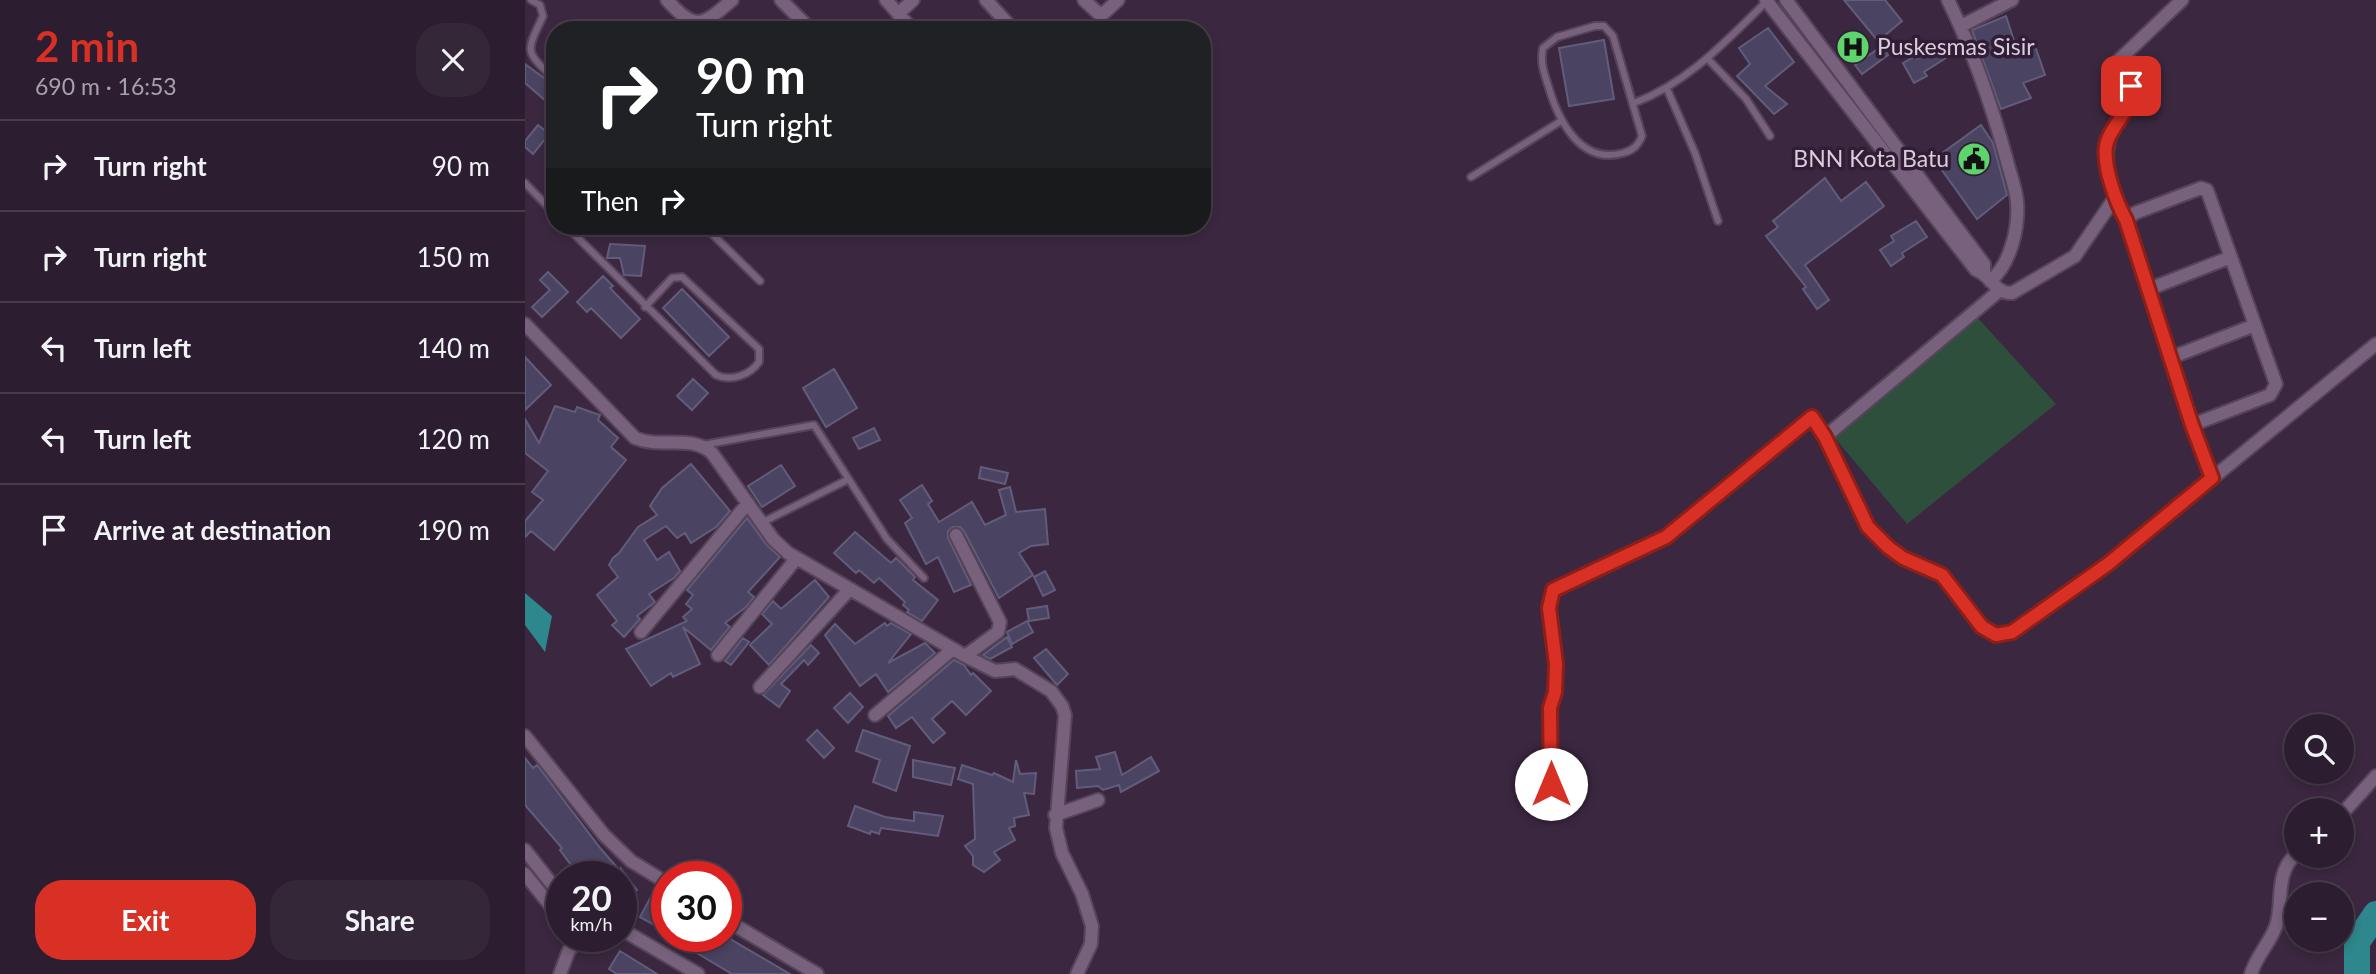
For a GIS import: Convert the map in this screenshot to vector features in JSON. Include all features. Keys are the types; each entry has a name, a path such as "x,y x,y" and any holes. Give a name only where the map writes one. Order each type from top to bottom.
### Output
{"street":[{"path":"667,0 689,21"},
{"path":"707,21 732,0"},
{"path":"781,0 802,21"},
{"path":"886,0 905,21"},
{"path":"898,14 913,0"},
{"path":"986,0 1005,21"},
{"path":"1084,0 1098,13 1104,13 1118,0"},
{"path":"1767,0 1976,270 1993,283 2012,293 2075,257 2113,199"},
{"path":"1786,0 1984,264 1993,283"},
{"path":"1821,430 1993,283 2007,258 2015,233 2017,198 1994,114 1961,26 1948,0"},
{"path":"1961,26 2012,0"},
{"path":"2182,0 2118,61 2118,72 2131,86 2133,93 2106,147 2113,199 2126,220 2192,425 2212,478"},
{"path":"2126,220 2201,188 2207,190 2276,384 2270,394 2192,425"},
{"path":"2149,289 2231,257"},
{"path":"525,324 635,438 648,444 703,445 712,453 761,523 781,547 796,559 965,656 995,671 1015,669 1058,698 1065,716 1055,815 1062,853 1082,894 1092,926 1091,944 1077,974"},
{"path":"2170,358 2255,325"},
{"path":"1550,799 1550,708 1555,692 1556,664 1549,608 1553,590 1666,537 1812,417 1821,430 1868,527 1903,558 1942,575 1982,627 1996,635 2012,632 2108,564 2376,344"},
{"path":"641,632 748,503"},
{"path":"956,535 1000,622 997,632 965,656"},
{"path":"718,655 796,559"},
{"path":"760,687 850,589"},
{"path":"875,715 953,649"},
{"path":"525,736 604,835 631,861 651,873"},
{"path":"2354,801 2376,776"},
{"path":"1055,815 1098,800"},
{"path":"525,850 546,877"},
{"path":"2251,974 2277,922 2285,868"},
{"path":"525,874 546,900"},
{"path":"742,929 817,974"},
{"path":"637,938 698,974"},
{"path":"560,974 568,952"}],"lane":[{"path":"525,42 543,16 540,5 531,0"},
{"path":"1634,103 1667,89 1708,59 1767,0"},
{"path":"1604,26 1613,36 1634,103 1642,136 1639,145 1618,154 1594,153 1581,145 1561,121 1542,66 1543,48 1557,37 1604,26"},
{"path":"525,48 546,71"},
{"path":"1708,59 1746,99 1770,136"},
{"path":"1667,89 1695,153 1718,220"},
{"path":"1471,177 1561,121"},
{"path":"525,183 546,205"},
{"path":"575,235 645,307 716,375 724,379 748,374 757,366 759,349 682,277 672,278 645,307"},
{"path":"712,235 761,281"},
{"path":"703,445 814,425 887,539 924,578"},
{"path":"761,523 847,480"}],"shaded area":[{"path":"1977,317 2056,404 1907,524 1834,437"},
{"path":"525,593 552,616 545,652 525,625"}],"building":[{"path":"1844,0 1885,0 1902,21 1878,41"},
{"path":"2006,16 2017,50 2034,43 2045,75 2023,83 2031,98 2001,109 1972,30"},
{"path":"1768,28 1794,62 1765,86 1787,104 1774,114 1737,76 1750,64 1739,48"},
{"path":"1604,40 1614,99 1569,106 1559,48"},
{"path":"1942,44 1949,56 1924,72 1927,76 1914,83 1903,63 1915,56 1917,59"},
{"path":"1882,46 1888,55 1862,74 1855,65"},
{"path":"525,64 546,79 546,101 525,83"},
{"path":"538,125 546,132 546,138 533,154 525,147 525,141"},
{"path":"1981,125 1993,143 2007,195 1977,219 1934,159"},
{"path":"1825,178 1841,201 1866,182 1884,206 1805,265 1829,300 1817,309 1803,289 1806,287 1766,236 1778,227 1773,221"},
{"path":"1916,221 1927,237 1902,253 1904,257 1891,266 1880,250 1894,241 1891,236"},
{"path":"610,244 645,246 641,276 624,275 620,258 607,258"},
{"path":"548,272 568,292 542,317 532,307 550,290 540,280"},
{"path":"603,276 613,286 610,288 640,319 621,338 591,308 587,312 577,302"},
{"path":"682,289 729,337 709,356 663,308"},
{"path":"525,357 551,385 525,410"},
{"path":"834,369 857,408 826,427 803,388"},
{"path":"693,379 708,393 692,410 677,396"},
{"path":"555,406 575,412 577,407 600,415 598,420 618,438 611,447 626,460 554,550 531,531 525,537 525,521 543,500 532,492 548,471 525,453 525,419 539,443"},
{"path":"874,428 880,440 859,449 853,438"},
{"path":"691,464 730,511 716,527 691,543 685,533 677,538 666,526 644,540 657,560 669,552 680,571 649,594 655,602 637,616 640,619 624,637 612,625 617,621 597,595 618,577 609,565 613,558 638,527 657,515 650,506 662,488"},
{"path":"781,465 795,486 762,507 748,486"},
{"path":"981,467 1008,473 1005,484 979,478"},
{"path":"922,485 932,501 928,504 939,522 972,502 985,525 1006,515 999,490 1010,487 1016,512 1045,509 1048,544 1031,546 1019,553 1033,575 999,598 964,531 960,527 953,527 948,531 948,538 971,585 954,592 938,557 926,564 905,523 912,518 900,500"},
{"path":"747,518 766,544 780,557 748,592 754,597 746,607 725,623 730,627 711,650 683,627 700,664 673,677 671,673 651,686 626,649 687,621 683,617 692,609 686,604 693,595 687,590"},
{"path":"855,532 891,563 896,558 915,577 913,580 938,600 922,621 907,612 909,610 903,605 905,602 879,578 874,583 859,570 856,573 834,553"},
{"path":"1045,571 1055,590 1043,596 1034,577"},
{"path":"815,580 829,597 769,665 750,645 772,624 762,614 773,601 781,609"},
{"path":"1047,606 1049,618 1029,621 1027,609"},
{"path":"1027,621 1033,632 1012,644 1007,632"},
{"path":"885,623 887,626 891,623 911,634 888,663 925,643 935,653 888,692 876,674 860,686 825,635 835,624 855,644"},
{"path":"1007,637 1012,647 990,659 983,655"},
{"path":"743,638 749,642 731,665 725,661"},
{"path":"811,645 819,653 808,665 804,660 781,684 790,691 779,707 763,695"},
{"path":"1046,649 1068,674 1057,685 1034,658"},
{"path":"954,660 964,665 971,675 973,673 991,691 966,715 952,701 932,719 945,733 933,743 912,717 896,728 888,716"},
{"path":"850,693 863,707 848,723 834,708"},
{"path":"817,730 834,748 824,758 807,740"},
{"path":"863,730 910,746 896,791 873,782 880,760 856,751"},
{"path":"1115,752 1122,775 1151,757 1159,771 1121,792 1119,785 1103,790 1098,786 1077,788 1076,771 1100,769 1096,757"},
{"path":"525,758 533,768 537,765 611,861 568,861 560,850 562,848 525,805"},
{"path":"913,760 955,768 951,785 913,777"},
{"path":"1016,760 1020,774 1036,773 1034,794 1024,793 1029,815 1014,818 1015,826 1009,828 1015,840 994,852 1000,860 984,872 973,865 973,856 965,846 975,839 973,784 958,779 962,765 992,775 994,773 1013,782"},
{"path":"855,806 885,817 914,821 914,812 943,816 938,836 881,828 879,834 871,831 870,834 848,826"},
{"path":"651,897 651,923 640,917"},
{"path":"742,946 790,974 732,974 695,952 742,952"},
{"path":"622,952 657,974 617,974 609,969"}],"waterway":[{"path":"2357,974 2357,942 2376,914"}],"place":[{"name":"Puskesmas Sisir","path":"1853,47"},
{"name":"BNN Kota Batu","path":"1974,159"}],"route":[{"path":"1551,784 1550,708 1555,692 1556,664 1549,608 1553,590 1666,537 1812,417 1825,437 1868,527 1903,558 1942,575 1982,627 1996,635 2012,632 2108,564 2212,478 2200,450 2126,220 2113,199 2106,147 2133,93 2131,86"}]}
